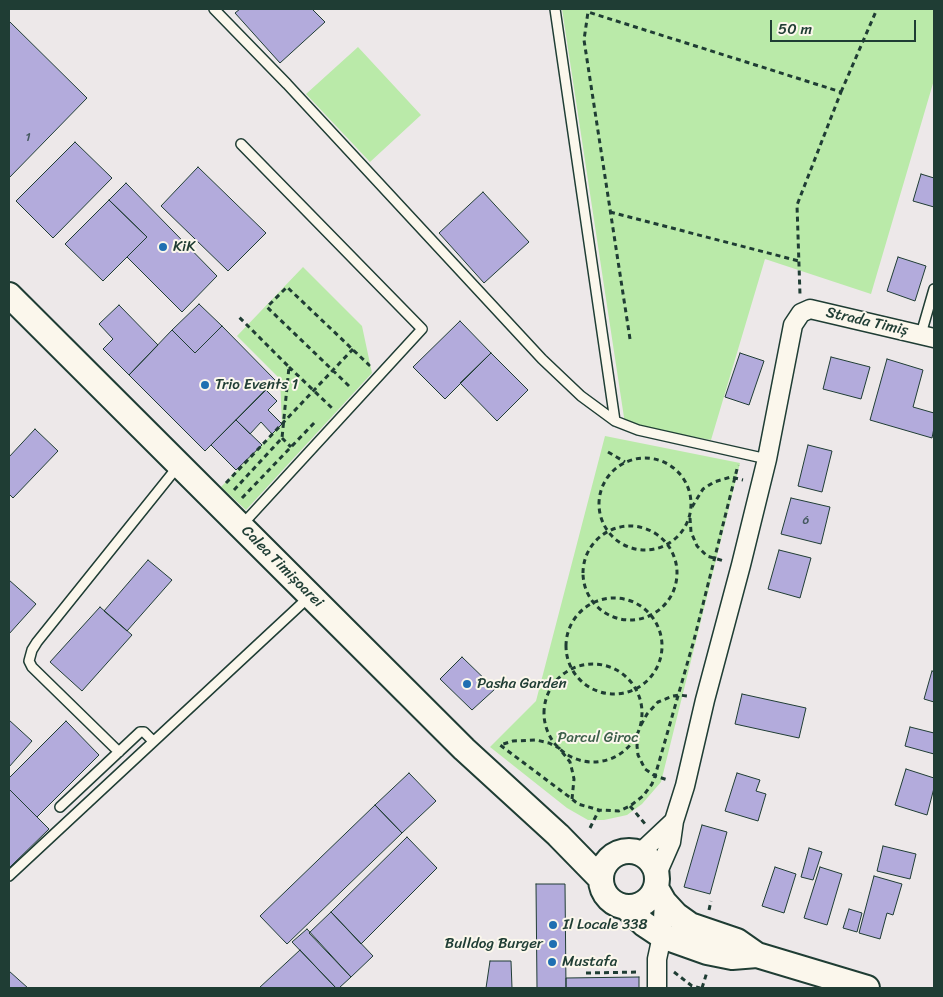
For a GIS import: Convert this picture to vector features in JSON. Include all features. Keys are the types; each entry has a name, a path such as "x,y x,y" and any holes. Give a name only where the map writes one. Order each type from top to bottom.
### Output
{"main road":[{"name":"Calea Timișoarei","path":"9,295 464,749 558,836 601,879"},
{"name":"Calea Timișoarei","path":"558,836 613,856"},
{"path":"757,955 732,957 707,952 662,936 605,895 601,879 602,870 613,856 622,852 640,853 654,865 659,888 676,915 690,925 737,941 757,955 867,988"},
{"path":"622,906 636,907 645,903 659,888"}],"street":[{"name":"Strada Timiș","path":"801,313 810,309 927,336"},
{"path":"657,988 657,959 662,936 659,888 671,842 674,821 685,786 705,700 767,459 793,325 801,313"},
{"path":"640,853 674,821"},
{"path":"622,906 643,934 657,959"}],"lane":[{"path":"214,9 287,84 542,358 581,396 615,420 638,430 767,459"},
{"path":"555,9 615,420"},
{"path":"225,511 341,417 422,329 241,144"},
{"path":"927,336 934,289"},
{"path":"119,752 32,667 29,661 32,650 38,642 179,465"},
{"path":"9,876 310,595"},
{"path":"60,807 140,732 144,732 153,740"}],"path":[{"path":"801,313 797,205 841,92 877,9"},
{"path":"630,339 584,40 588,12 841,92"},
{"path":"610,212 799,261"},
{"path":"343,392 349,386 267,308 287,286 369,365 362,372"},
{"path":"237,315 341,417"},
{"path":"225,511 283,423 353,350"},
{"path":"225,511 282,438 289,367"},
{"path":"323,413 336,399"},
{"path":"225,511 317,420"},
{"path":"282,438 291,447"},
{"path":"608,452 626,462"},
{"path":"741,565 707,556 694,541 690,521 690,511 690,497 687,485 670,465 651,458 638,458 626,462 609,475 601,494 601,514 606,527 619,541 636,548 648,549 672,541 682,530 690,511 698,496 709,485 725,478 735,478 761,484"},
{"path":"705,700 679,695 665,698 658,702 648,714 634,740 623,752 609,760 598,762 577,760 549,743 536,740 513,741 500,745 578,804 600,810 619,811 630,806 643,796 652,784 655,776 679,695 738,464"},
{"path":"627,526 640,527 658,534 667,543 677,566 676,584 668,601 660,610 638,620 619,619 607,615 593,603 584,587 582,575 584,563 591,546 599,537 609,530 627,526"},
{"path":"606,598 620,598 640,606 651,615 661,639 660,655 654,672 642,684 617,693 600,692 584,683 572,670 566,653 569,628 579,613 593,603 606,598"},
{"path":"572,799 574,787 570,762 552,740 547,729 544,718 545,706 548,694 562,676 572,670 592,664 612,668 629,680 635,688 642,714 638,731 638,755 645,769 655,776 685,786"},
{"path":"630,806 650,829"},
{"path":"590,828 600,810"},
{"path":"702,988 708,968"},
{"path":"586,973 644,972"}],"green space":[{"path":"562,9 934,9 934,80 871,294 765,259 711,440 625,424"},
{"path":"358,47 421,115 370,162 306,94"},
{"path":"303,267 362,326 372,373 246,510 221,487 282,424 280,379 237,336"},
{"name":"Parcul Giroc","path":"605,436 740,463 661,782 642,804 627,815 604,820 588,820 567,808 490,747 536,701"}],"building":[{"path":"240,9 312,9 325,22 280,63 235,13"},
{"path":"9,21 87,98 9,178"},
{"path":"75,142 112,178 53,238 16,201"},
{"path":"198,167 266,233 228,271 161,206"},
{"path":"921,174 934,178 934,207 913,201"},
{"name":"KiK","path":"126,183 217,276 182,312 127,257 147,237 109,200"},
{"path":"483,192 529,242 484,283 439,233"},
{"path":"109,200 147,237 103,281 65,244"},
{"path":"898,257 926,266 915,301 887,291"},
{"path":"199,304 222,326 195,353 172,330"},
{"path":"119,305 158,345 129,375 103,349 113,339 99,324"},
{"path":"460,321 491,353 445,399 413,367"},
{"name":"Trio Events 1","path":"222,326 275,380 205,451 129,375 172,330 195,353"},
{"path":"491,353 528,390 497,421 460,383"},
{"path":"740,353 764,361 749,405 725,397"},
{"path":"831,357 870,367 861,399 823,389"},
{"path":"887,359 923,370 913,407 934,413 932,438 870,420"},
{"path":"266,390 277,401 268,410 282,424 272,434 261,422 250,434 236,420"},
{"path":"236,420 262,445 236,470 211,445"},
{"path":"35,429 58,451 13,498 9,494 9,457"},
{"path":"808,445 832,451 822,492 798,486"},
{"path":"791,498 830,507 821,544 781,534"},
{"path":"779,550 811,558 800,598 768,589"},
{"path":"148,560 172,580 127,631 104,611"},
{"path":"9,580 36,604 9,634"},
{"path":"100,607 132,635 82,691 50,662"},
{"name":"Pasha Garden","path":"462,657 495,689 472,710 440,679"},
{"path":"932,671 934,672 934,702 924,699"},
{"path":"742,694 806,708 799,738 735,724"},
{"path":"9,720 32,741 9,767"},
{"path":"66,721 99,755 37,817 9,789 9,778"},
{"path":"910,727 934,733 934,754 905,746"},
{"path":"906,769 934,778 934,788 927,815 895,805"},
{"path":"409,773 436,801 402,833 375,805"},
{"path":"737,773 760,780 756,791 766,794 758,821 725,811"},
{"path":"9,789 49,829 9,868"},
{"path":"375,805 402,833 287,944 260,916"},
{"path":"702,825 727,832 710,894 684,887"},
{"path":"407,837 437,868 361,944 331,912"},
{"path":"883,846 916,854 910,879 877,871"},
{"path":"809,848 822,852 813,880 801,877"},
{"path":"775,867 796,874 784,913 762,906"},
{"path":"820,867 842,874 827,925 804,918"},
{"path":"874,876 902,884 893,915 887,913 880,939 859,933"},
{"path":"536,884 565,884 566,988 537,988"},
{"path":"849,909 862,913 857,932 843,928"},
{"path":"331,912 373,956 351,977 309,933"},
{"path":"307,929 351,977 339,988 336,988 292,942"},
{"path":"300,950 336,988 259,988"},
{"path":"490,961 511,961 512,988 486,988"},
{"path":"9,971 28,988 9,988"},
{"path":"639,977 639,988 566,988 566,978"}],"place":[{"name":"KiK","path":"163,247"},
{"name":"Trio Events 1","path":"205,385"},
{"name":"Pasha Garden","path":"467,684"},
{"name":"Il Locale 338","path":"553,925"},
{"name":"Bulldog Burger","path":"553,944"},
{"name":"Mustafa","path":"552,962"}]}
